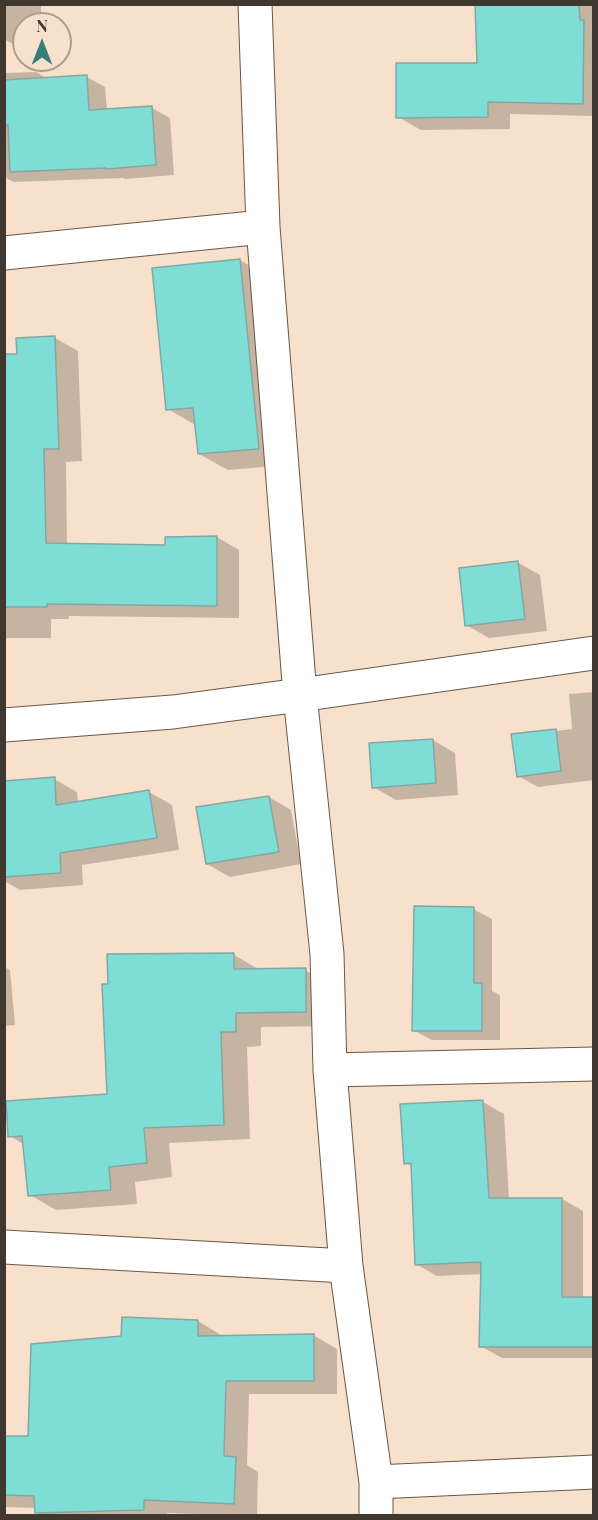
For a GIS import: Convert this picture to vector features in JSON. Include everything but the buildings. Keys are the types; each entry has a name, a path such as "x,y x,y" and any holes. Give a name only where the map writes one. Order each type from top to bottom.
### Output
{"street":[{"path":"255,4 263,227 300,695 327,954 330,1070 346,1266 376,1482 376,1515"},
{"path":"4,253 263,227"},
{"path":"4,725 173,712 594,653"},
{"path":"330,1070 594,1064"},
{"path":"4,1247 346,1266"},
{"path":"376,1482 594,1472"}]}
